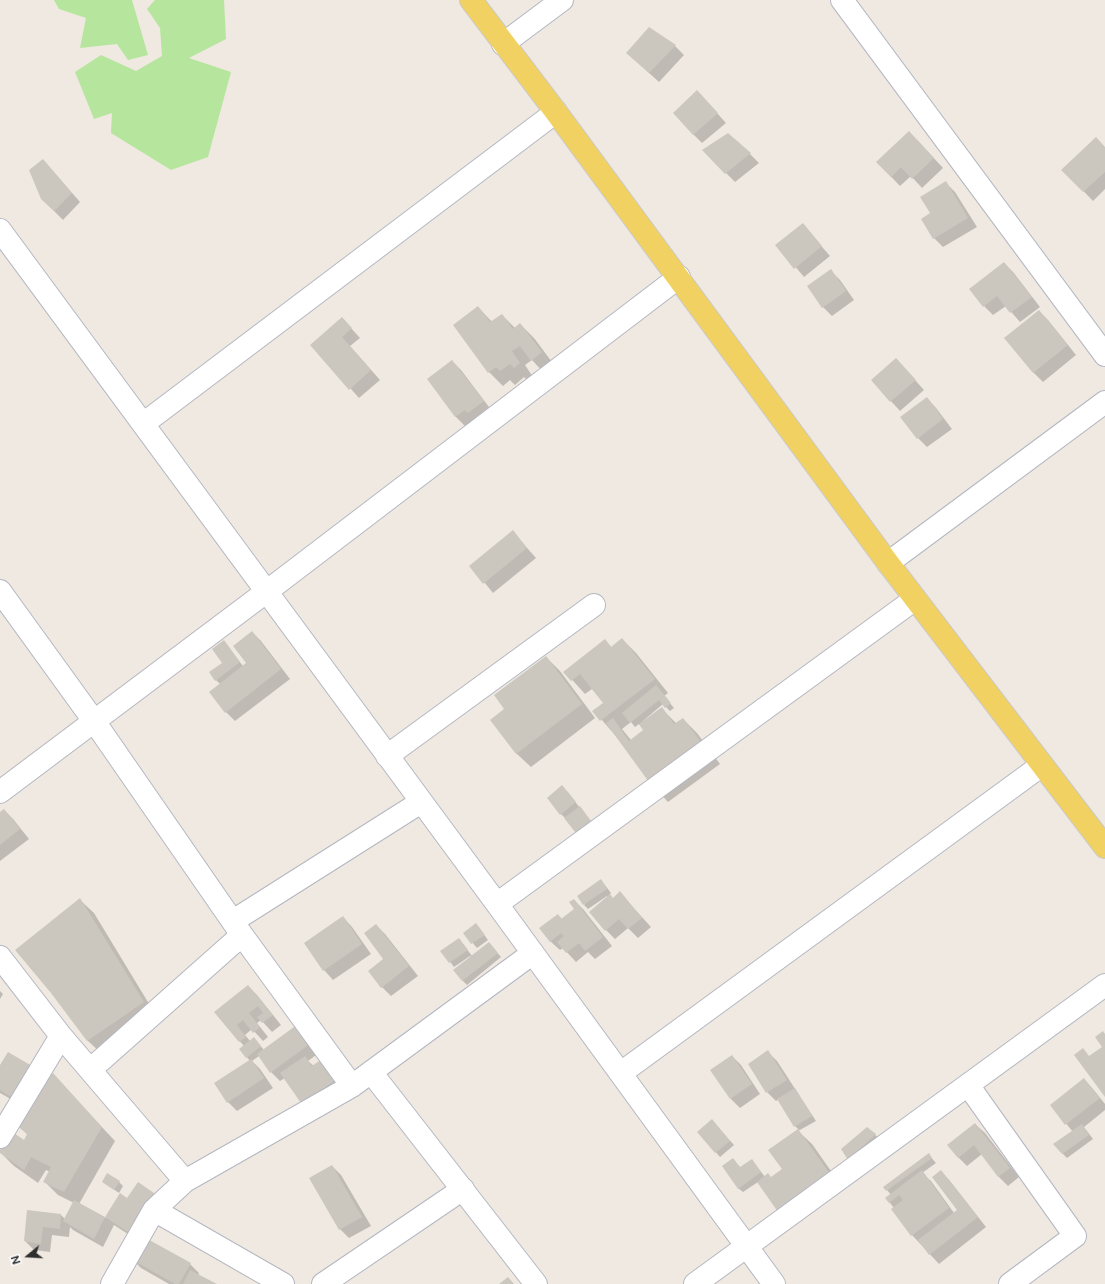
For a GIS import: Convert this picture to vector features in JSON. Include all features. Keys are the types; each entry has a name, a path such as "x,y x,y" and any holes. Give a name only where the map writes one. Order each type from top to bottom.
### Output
{"main road":[{"path":"471,0 556,112 888,563 1105,847"}],"street":[{"path":"503,44 562,0"},
{"path":"842,0 1105,355"},
{"path":"143,424 556,112"},
{"path":"0,230 533,953 774,1284"},
{"path":"0,792 266,592 678,277"},
{"path":"888,563 1105,402"},
{"path":"0,592 94,721 238,928 352,1086"},
{"path":"497,904 915,598"},
{"path":"387,756 594,605"},
{"path":"621,1073 1042,764"},
{"path":"90,1070 238,928 421,802"},
{"path":"112,1284 154,1210 185,1181 352,1086 533,953"},
{"path":"0,957 60,1036 185,1181"},
{"path":"695,1284 1105,985"},
{"path":"0,1137 60,1036"},
{"path":"371,1072 464,1189 536,1284"},
{"path":"968,1085 1075,1236 1016,1282"},
{"path":"323,1284 464,1189"},
{"path":"154,1210 282,1284"}],"green space":[{"path":"54,0 132,0 148,55 128,60 117,44 80,48 86,18 59,9"},
{"path":"155,0 224,0 226,39 189,58 231,72 208,157 171,170 111,133 112,113 94,119 75,72 101,55 136,71 162,56 160,28 147,9"}],"building":[{"path":"649,27 676,45 649,73 626,53"},
{"path":"697,90 718,113 693,135 673,113"},
{"path":"909,131 934,158 912,179 901,167 891,177 876,162"},
{"path":"728,133 751,153 725,174 702,150"},
{"path":"1096,137 1105,147 1105,172 1083,192 1061,170"},
{"path":"43,159 72,193 54,211 41,199 29,170"},
{"path":"946,181 968,218 933,239 921,219 930,213 920,197"},
{"path":"803,223 822,246 794,269 775,245"},
{"path":"1004,262 1032,297 1010,313 997,296 983,307 969,289"},
{"path":"831,269 846,291 822,308 807,286"},
{"path":"478,306 490,322 502,314 513,329 520,323 542,352 531,361 520,346 512,351 520,363 514,368 510,364 500,371 496,367 488,373 453,325"},
{"path":"1039,310 1068,345 1033,373 1004,338"},
{"path":"342,317 352,328 342,337 371,370 349,390 310,345"},
{"path":"896,358 916,380 890,402 871,380"},
{"path":"452,360 484,401 468,413 465,410 455,417 427,379"},
{"path":"927,397 943,419 917,439 900,417"},
{"path":"513,530 527,548 483,584 469,566"},
{"path":"252,631 281,669 225,713 209,692 246,663 233,646"},
{"path":"622,638 655,679 600,721 592,711 603,703 580,674 571,681 563,672 605,639 611,647"},
{"path":"224,640 240,662 215,681 209,672 222,663 212,649"},
{"path":"546,656 582,704 516,754 490,720 504,709 494,695"},
{"path":"656,685 671,703 665,708 659,700 630,723 622,713"},
{"path":"662,707 674,724 683,718 707,750 654,789 606,723 613,718 629,741 643,730 639,724"},
{"path":"562,785 576,802 560,815 547,798"},
{"path":"580,806 594,825 579,837 564,818"},
{"path":"4,809 20,829 0,845 0,812"},
{"path":"601,879 607,889 583,905 577,896"},
{"path":"620,891 642,918 628,929 619,919 605,931 589,912 610,894 613,898"},
{"path":"80,898 144,1002 87,1041 51,993 15,950"},
{"path":"574,899 603,937 585,951 579,943 566,953 557,942 564,936 561,933 550,942 539,928 558,914 561,919 574,909 569,902"},
{"path":"343,916 362,944 323,971 304,943"},
{"path":"476,923 485,935 471,944 463,933"},
{"path":"376,924 409,966 381,988 368,971 383,959 364,933"},
{"path":"459,938 468,950 449,963 440,951"},
{"path":"489,942 498,953 462,981 453,970"},
{"path":"248,985 273,1015 262,1023 257,1017 263,1013 258,1006 249,1013 260,1027 253,1033 243,1020 237,1025 246,1037 239,1042 214,1012"},
{"path":"298,1024 311,1043 270,1073 257,1054"},
{"path":"1103,1031 1105,1034 1105,1097 1074,1055 1083,1048 1089,1056 1102,1047 1095,1037"},
{"path":"254,1037 261,1046 246,1058 239,1049"},
{"path":"768,1050 787,1080 766,1093 748,1064"},
{"path":"8,1052 32,1066 13,1098 0,1090 0,1065"},
{"path":"732,1055 752,1084 730,1099 710,1070"},
{"path":"305,1056 312,1066 325,1057 339,1078 301,1103 280,1073"},
{"path":"251,1059 264,1078 227,1103 214,1083"},
{"path":"53,1073 102,1127 64,1192 43,1182 51,1167 31,1157 24,1170 0,1153 0,1150 11,1131 24,1140 27,1134 15,1124 23,1110"},
{"path":"1084,1078 1100,1098 1065,1125 1050,1105"},
{"path":"795,1088 812,1116 794,1127 777,1099"},
{"path":"712,1119 730,1141 715,1153 697,1132"},
{"path":"975,1123 1010,1168 998,1177 974,1145 958,1158 947,1145"},
{"path":"1082,1124 1089,1135 1062,1154 1053,1144"},
{"path":"867,1127 876,1134 848,1160 841,1149"},
{"path":"798,1129 830,1174 778,1212 757,1182 768,1173 771,1177 782,1169 768,1150"},
{"path":"929,1153 932,1158 886,1191 883,1187"},
{"path":"733,1158 740,1167 752,1159 761,1172 738,1189 722,1166"},
{"path":"332,1165 362,1217 339,1230 309,1178"},
{"path":"922,1170 949,1208 911,1236 891,1209 903,1200 899,1195 889,1203 885,1198"},
{"path":"941,1170 978,1217 929,1255 918,1240 957,1210 932,1177"},
{"path":"107,1173 120,1181 114,1190 102,1182"},
{"path":"138,1182 154,1193 128,1232 105,1217 120,1193 127,1198"},
{"path":"74,1200 105,1217 94,1239 63,1221"},
{"path":"27,1210 61,1214 60,1229 43,1227 41,1244 24,1241"},
{"path":"144,1237 191,1263 179,1284 175,1284 131,1259"},
{"path":"190,1270 217,1284 183,1284"},
{"path":"508,1277 514,1284 499,1284"}]}
